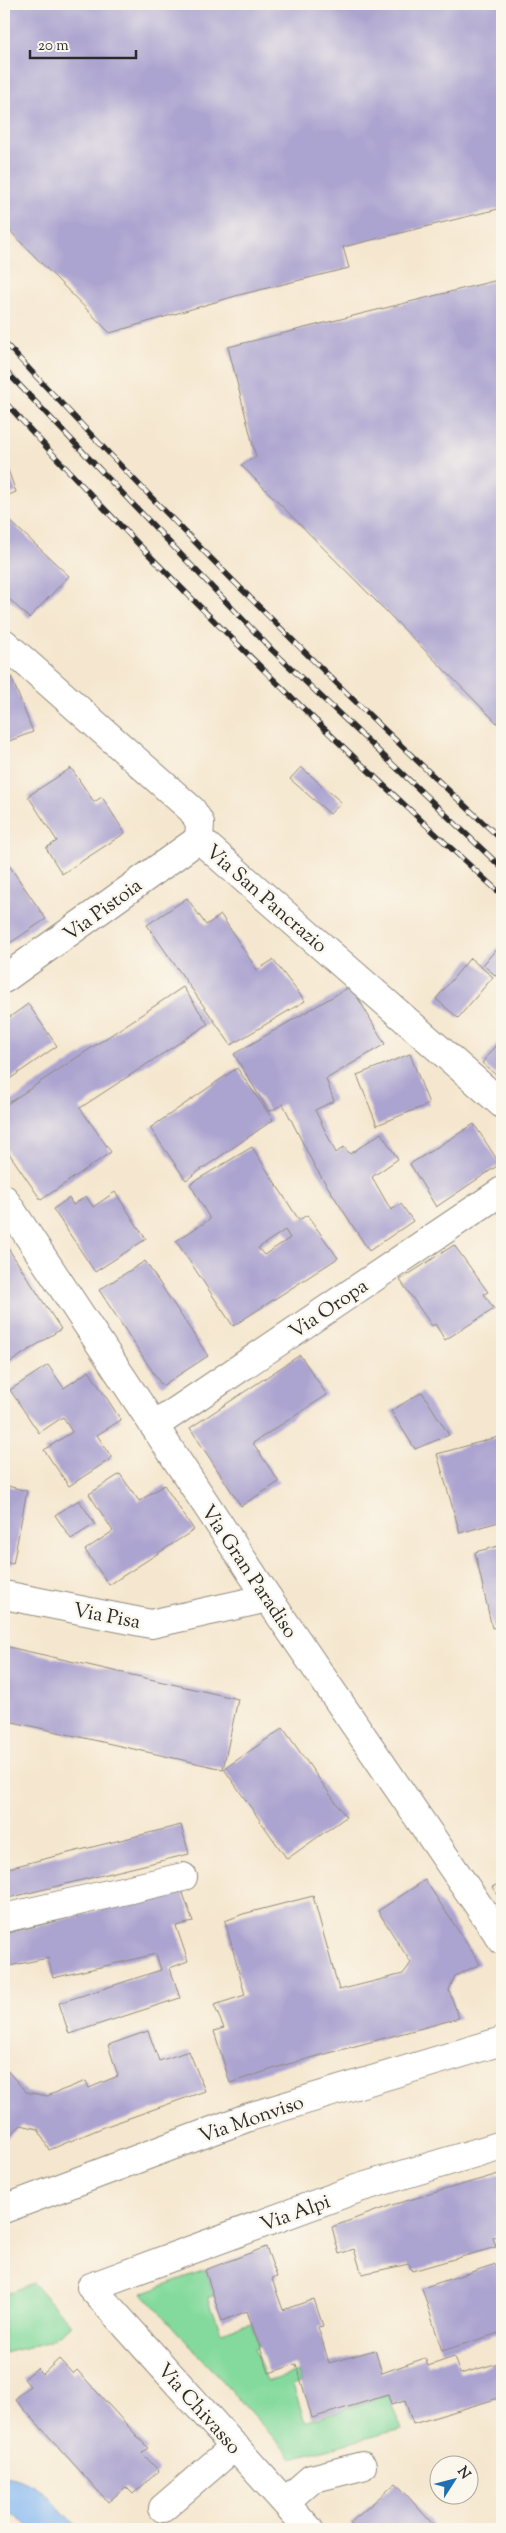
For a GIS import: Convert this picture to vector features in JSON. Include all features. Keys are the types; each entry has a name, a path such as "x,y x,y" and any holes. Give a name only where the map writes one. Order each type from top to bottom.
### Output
{"street":[{"name":"Via San Pancrazio","path":"4,643 192,810 200,823 199,839 502,1104"},
{"name":"Via Pistoia","path":"4,979 63,922 199,839"},
{"name":"Via Oropa","path":"154,1426 502,1191"},
{"name":"Via Gran Paradiso","path":"4,1199 268,1598 502,1940"},
{"name":"Via Pisa","path":"4,1595 151,1624 268,1598"},
{"path":"4,1918 183,1877"},
{"name":"Via Monviso","path":"4,2209 249,2117 502,2041"},
{"name":"Via Alpi","path":"91,2286 359,2188 502,2145"},
{"name":"Via Chivasso","path":"91,2286 309,2529"},
{"path":"163,2508 235,2446"},
{"path":"285,2502 311,2480 362,2466"}],"green space":[{"path":"205,2270 214,2296 208,2297 221,2332 251,2323 259,2346 254,2348 267,2382 298,2372 301,2382 293,2385 305,2422 388,2395 401,2429 292,2458 142,2293"},
{"path":"33,2283 72,2325 48,2342 4,2353 4,2295"}],"water":[{"path":"4,2476 17,2479 37,2488 79,2529 32,2529 8,2511 4,2512"}],"building":[{"path":"4,4 502,4 502,208 343,247 349,268 239,295 110,333 4,225"},
{"path":"502,279 502,728 241,465 256,457 228,347"},
{"path":"7,467 16,492 4,497 4,468"},
{"path":"7,518 69,576 29,618 4,594 4,522"},
{"path":"10,674 33,732 4,743 4,676"},
{"path":"301,767 341,802 330,814 290,779"},
{"path":"71,768 94,802 102,797 125,833 62,874 46,848 57,841 28,796"},
{"path":"4,858 46,919 4,947"},
{"path":"187,898 206,925 221,915 257,970 273,960 305,1001 231,1045 147,925"},
{"path":"502,942 502,981 483,965"},
{"path":"470,958 493,977 458,1018 436,999"},
{"path":"351,986 385,1044 326,1079 334,1101 315,1110 336,1153 344,1147 350,1154 381,1133 398,1159 372,1177 391,1210 401,1204 413,1221 369,1251 315,1167 283,1104 269,1112 234,1054"},
{"path":"183,987 208,1024 80,1108 111,1152 41,1200 4,1146 4,1106"},
{"path":"28,1004 57,1046 4,1083 4,1021"},
{"path":"502,1037 502,1067 496,1075 482,1063"},
{"path":"410,1054 429,1104 377,1125 357,1075"},
{"path":"237,1068 273,1120 186,1180 150,1128"},
{"path":"474,1124 500,1164 436,1207 410,1164"},
{"path":"252,1147 299,1220 307,1215 338,1258 233,1326 176,1241 210,1219 190,1184","holes":["285,1230 290,1238 264,1255 258,1248"]},
{"path":"115,1192 146,1239 95,1272 53,1209 69,1198 73,1205 86,1196 93,1207"},
{"path":"4,1242 61,1329 9,1363 4,1354"},
{"path":"454,1245 488,1292 484,1294 494,1309 445,1340 435,1324 432,1326 400,1280"},
{"path":"145,1261 208,1356 162,1386 99,1290"},
{"path":"300,1355 327,1395 253,1443 279,1482 241,1506 190,1428"},
{"path":"48,1365 64,1388 89,1371 121,1420 97,1435 112,1458 69,1486 44,1450 72,1432 63,1417 39,1433 10,1390"},
{"path":"422,1392 449,1435 415,1449 391,1411"},
{"path":"502,1436 502,1521 460,1533 437,1454"},
{"path":"120,1474 139,1501 164,1485 194,1530 109,1585 85,1550 113,1531 89,1494"},
{"path":"4,1485 27,1491 13,1564 4,1562"},
{"path":"79,1500 95,1524 71,1539 55,1515"},
{"path":"502,1545 502,1626 492,1628 475,1552"},
{"path":"4,1646 238,1699 223,1769 4,1720"},
{"path":"283,1728 346,1817 287,1859 224,1769"},
{"path":"181,1825 189,1854 4,1899 4,1869"},
{"path":"425,1880 480,1964 455,1976 449,1990 459,2018 285,2065 230,2083 214,2031 224,2028 214,2005 245,1995 225,1921 243,1914 313,1896 339,1990 403,1974 411,1963 378,1911"},
{"path":"502,1882 502,1902 492,1887"},
{"path":"182,1890 193,1922 176,1926 188,1961 170,1968 180,1998 69,2034 59,2003 161,1970 156,1954 53,1978 48,1958 4,1967 4,1934"},
{"path":"148,2031 159,2061 189,2051 205,2091 104,2127 49,2150 38,2129 21,2125 4,2141 4,2067 26,2092 47,2096 86,2081 89,2088 118,2076 108,2045"},
{"path":"502,2173 502,2235 493,2237 496,2247 412,2271 409,2264 362,2274 354,2249 339,2254 332,2227 392,2205"},
{"path":"266,2247 277,2277 272,2279 283,2310 314,2299 323,2326 318,2327 329,2363 375,2350 382,2373 425,2358 428,2366 454,2357 460,2374 502,2362 502,2397 413,2424 405,2401 391,2405 388,2395 312,2418 296,2364 269,2373 247,2311 222,2321 205,2270"},
{"path":"502,2262 502,2332 442,2351 422,2288"},
{"path":"59,2359 73,2374 77,2370 148,2448 142,2453 159,2471 133,2494 126,2487 108,2502 15,2399 30,2386 24,2379 37,2368 43,2374"},
{"path":"396,2483 437,2529 355,2529 350,2523"}],"railway":[{"path":"4,342 248,596 437,780 502,840"},
{"path":"4,369 272,650 502,868"},
{"path":"4,401 124,529 247,654 437,836 502,895"}]}
